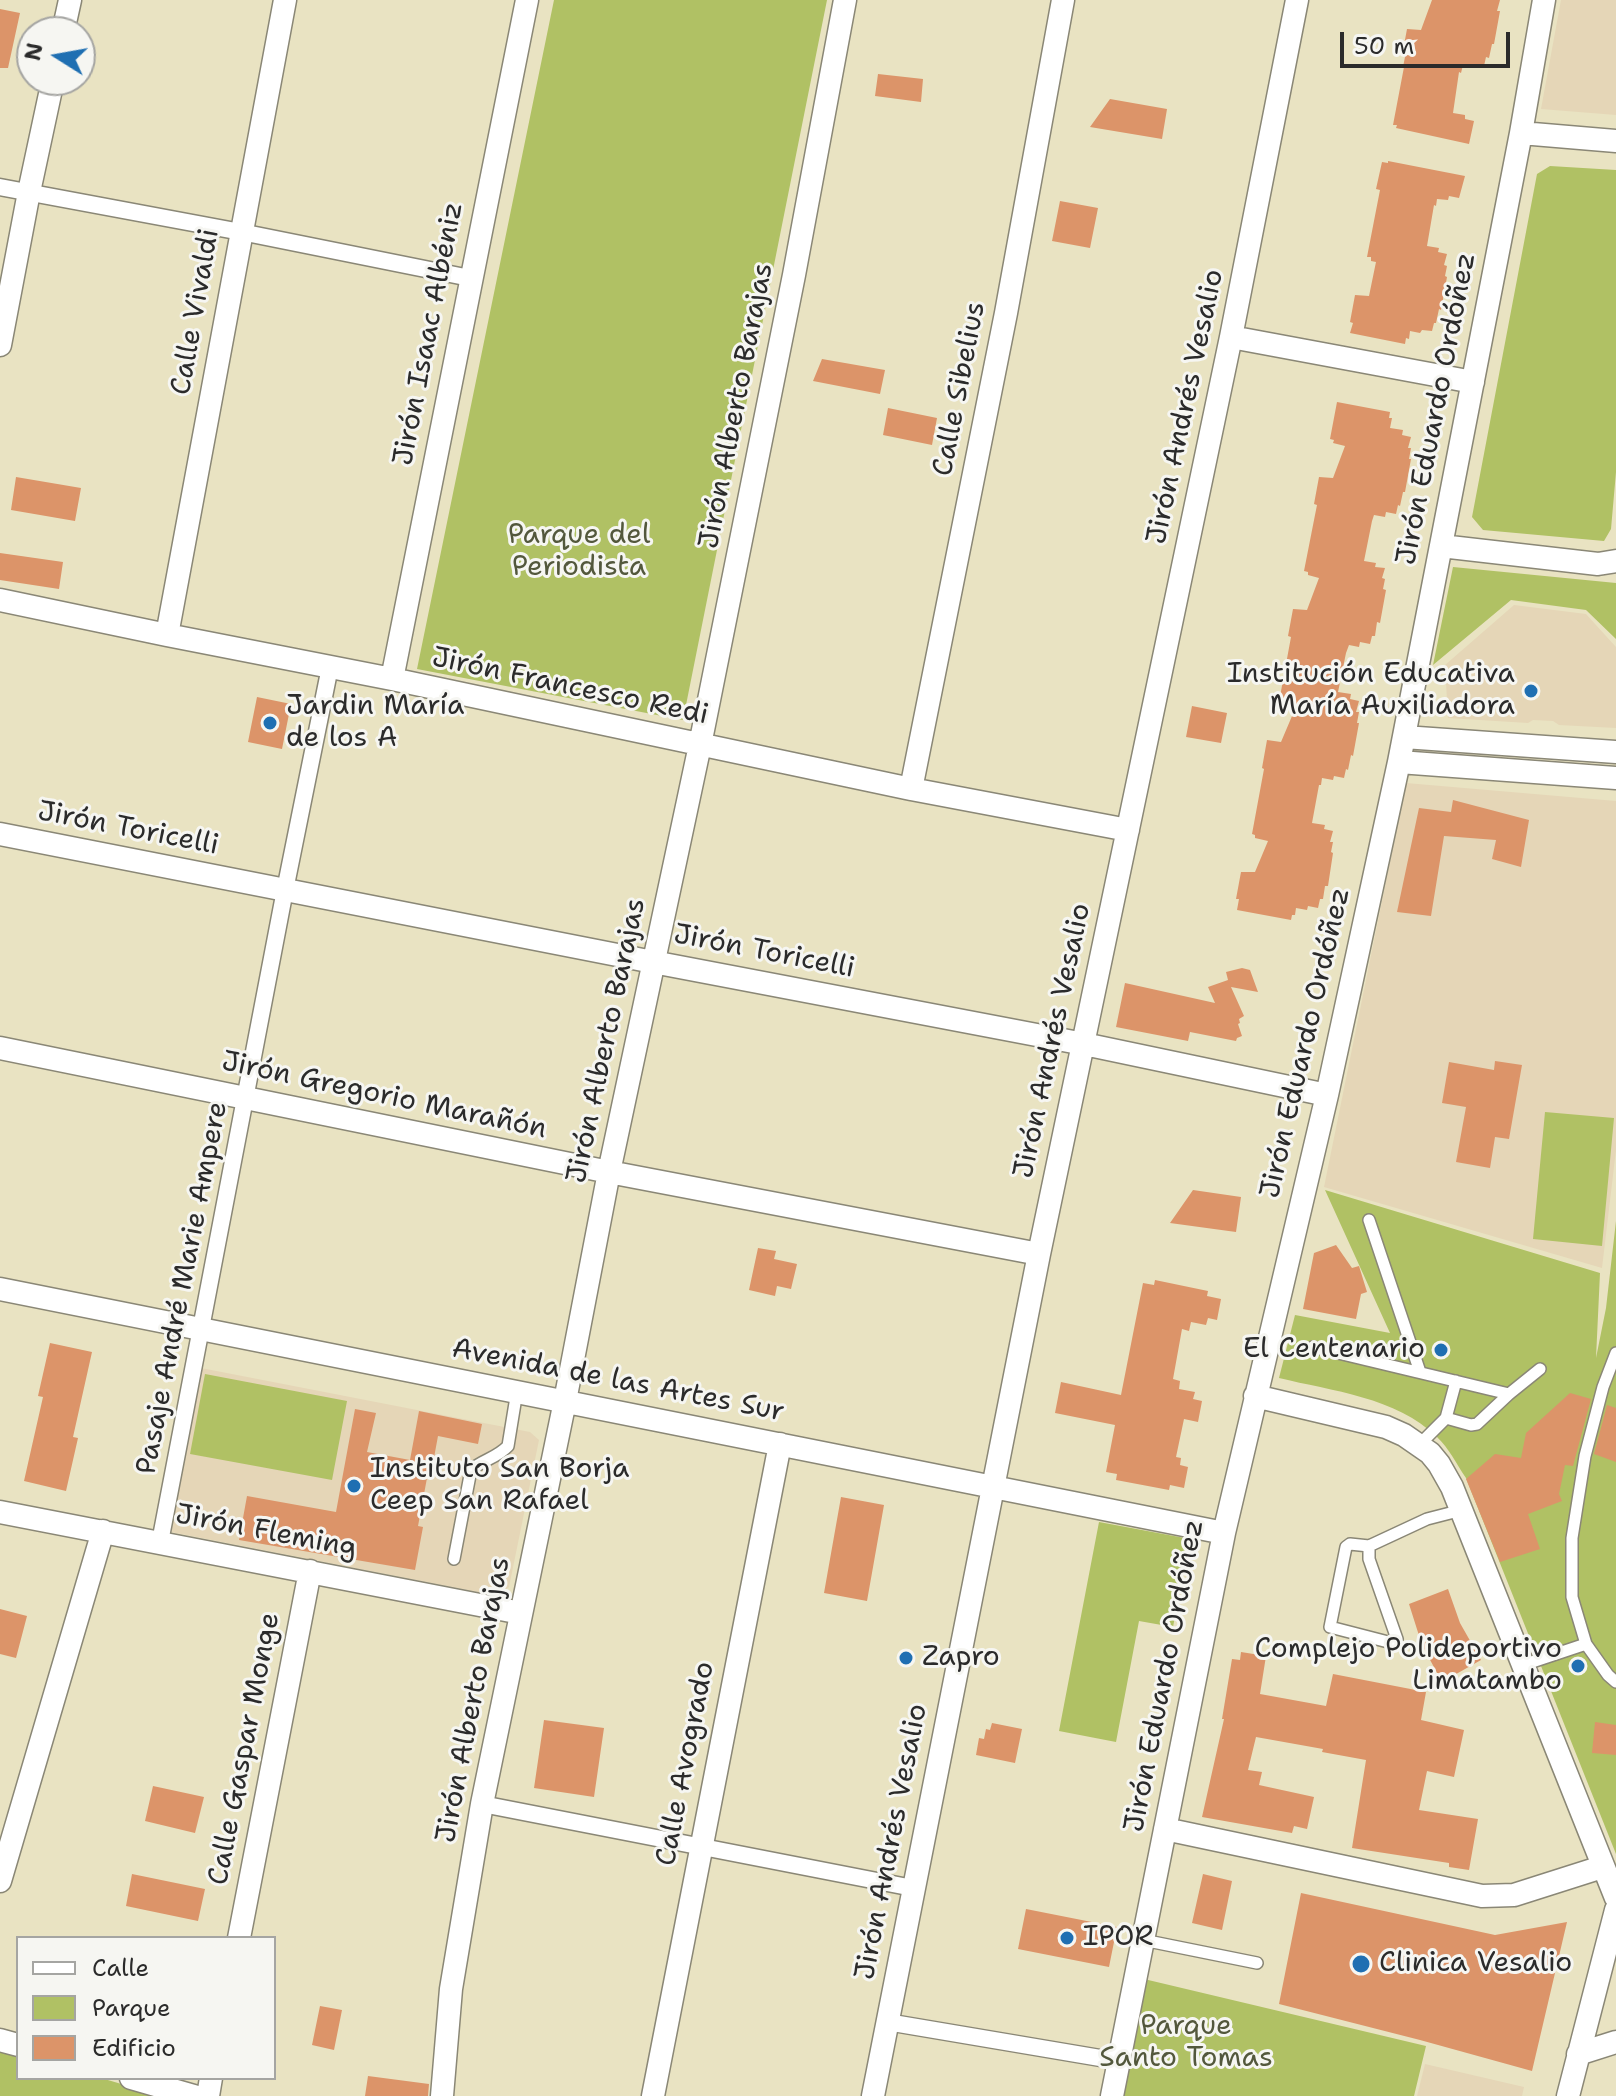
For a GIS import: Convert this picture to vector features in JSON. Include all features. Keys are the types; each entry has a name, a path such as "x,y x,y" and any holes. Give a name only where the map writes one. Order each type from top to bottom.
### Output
{"street":[{"name":"Calle Vivaldi","path":"167,635 285,0"},
{"name":"Jirón Isaac Albéniz","path":"392,679 527,0"},
{"name":"Jirón Alberto Barajas","path":"442,2096 451,1989 482,1804 609,1172 700,745 794,275 845,0"},
{"name":"Calle Sibelius","path":"911,789 1006,313 1063,0"},
{"name":"Jirón Andrés Vesalio","path":"873,2096 1039,1254 1231,337 1297,0"},
{"name":"Jirón Eduardo Ordóñez","path":"1112,2096 1224,1533 1327,1095 1399,762 1544,0"},
{"path":"0,345 50,96"},
{"path":"1521,133 1616,141"},
{"path":"0,187 470,278"},
{"path":"1231,337 1473,382"},
{"path":"1441,546 1598,564 1616,561"},
{"name":"Jirón Francesco Redi","path":"0,600 911,789 1128,830"},
{"name":"Pasaje André Marie Ampere","path":"160,1542 330,667"},
{"path":"1404,737 1616,752"},
{"path":"1399,762 1616,778"},
{"name":"Jirón Toricelli","path":"0,834 1084,1044 1327,1095"},
{"name":"Jirón Gregorio Marañón","path":"0,1048 609,1172 1039,1254"},
{"name":"Avenida de las Artes Sur","path":"0,1289 1224,1533"},
{"path":"1255,1396 1386,1427 1419,1445 1439,1464 1462,1510 1616,1898"},
{"name":"Calle Avogrado","path":"653,2096 780,1444"},
{"name":"Jirón Fleming","path":"0,1512 521,1613"},
{"path":"0,1881 103,1531"},
{"name":"Calle Gaspar Monge","path":"239,1936 310,1571"},
{"path":"482,1804 913,1888"},
{"path":"1165,1829 1482,1896 1514,1895 1602,1867"},
{"path":"1568,2096 1616,1910"},
{"path":"887,2022 1118,2061"},
{"path":"1578,2054 1616,2042"},
{"path":"138,2080 194,2096"}],"lane":[{"path":"1369,1220 1420,1372"},
{"path":"1313,1347 1509,1394"},
{"path":"1616,1353 1603,1387 1585,1456 1572,1538 1572,1597 1586,1644 1616,1682"},
{"path":"1446,1418 1477,1424 1540,1369"},
{"path":"1419,1445 1446,1418 1456,1381"},
{"path":"454,1559 471,1470 502,1453 508,1446 517,1391"},
{"path":"1369,1546 1369,1559 1397,1639 1392,1643 1330,1626 1346,1547 1350,1544 1369,1546 1427,1519 1462,1510"},
{"path":"1523,1665 1586,1644"},
{"path":"1143,1940 1257,1963"}],"shaded area":[{"path":"1561,0 1616,0 1616,115 1541,109"},
{"name":"Institución Educativa María Auxiliadora","path":"1514,605 1586,614 1616,647 1616,728 1559,725 1553,721 1533,720 1528,723 1448,718 1445,665"},
{"path":"1406,783 1616,801 1616,1150 1602,1268 1324,1187"},
{"name":"Instituto San Borja Ceep San Rafael","path":"201,1368 530,1432 539,1440 509,1587 498,1596 171,1532"},
{"path":"1425,2064 1524,2087 1522,2096 1417,2096"}],"green space":[{"name":"Parque del Periodista","path":"554,0 827,0 683,720 417,669"},
{"path":"1550,166 1616,170 1616,472 1611,529 1604,541 1483,530 1472,517 1537,174"},
{"path":"1453,567 1616,583 1616,639 1586,610 1511,600 1433,665"},
{"path":"1545,1112 1614,1118 1602,1246 1533,1239"},
{"path":"1325,1190 1600,1273 1596,1358 1606,1308 1616,1221 1616,1854 1466,1478 1449,1451 1421,1424 1383,1404 1279,1378 1295,1315 1390,1333"},
{"path":"205,1374 347,1401 332,1480 190,1454"},
{"path":"1099,1522 1190,1539 1173,1627 1139,1621 1116,1742 1059,1731"},
{"name":"Parque Santo Tomas","path":"1144,1979 1426,2046 1414,2096 1120,2096"},
{"path":"0,2048 16,2052 16,2080 108,2080 162,2096 0,2096"}],"building":[{"path":"1432,0 1500,0 1489,58 1486,57 1484,66 1463,65 1459,72 1453,113 1465,115 1465,119 1474,121 1469,144 1393,125 1404,67 1405,57 1402,56 1407,29 1421,30"},
{"path":"0,9 20,13 16,16 8,68 0,68"},
{"path":"878,74 923,79 921,102 875,96"},
{"path":"1110,99 1167,109 1162,139 1090,127"},
{"path":"1382,162 1465,176 1459,198 1449,196 1448,200 1437,199 1434,205 1427,246 1439,248 1438,252 1447,254 1444,265 1447,266 1447,277 1441,310 1432,331 1410,331 1405,344 1350,333 1355,295 1369,296 1376,262 1367,257 1380,190 1376,189"},
{"path":"1060,201 1098,208 1090,248 1052,241"},
{"path":"822,359 885,370 880,394 813,381"},
{"path":"1337,402 1390,412 1390,428 1403,430 1402,435 1411,437 1408,448 1411,448 1411,459 1405,492 1396,514 1386,512 1385,517 1374,515 1364,561 1385,568 1382,578 1385,579 1383,589 1386,590 1380,623 1377,622 1370,644 1360,642 1359,647 1349,645 1338,692 1351,694 1350,699 1359,701 1353,756 1344,778 1322,778 1319,785 1312,823 1325,825 1324,829 1333,831 1328,886 1325,886 1318,908 1296,908 1291,920 1237,910 1239,899 1236,899 1241,872 1255,872 1268,841 1255,838 1252,834 1267,740 1281,742 1295,709 1282,706 1279,702 1291,637 1288,636 1293,609 1307,610 1319,578 1304,571 1317,505 1314,504 1319,477 1333,478 1345,446 1330,439"},
{"path":"888,408 937,418 932,445 883,435"},
{"path":"16,477 81,488 75,521 11,510"},
{"path":"0,553 63,562 59,589 0,580"},
{"name":"Jardin María de los A","path":"257,697 291,704 282,749 248,742"},
{"path":"1192,706 1227,713 1221,743 1186,737"},
{"path":"1453,800 1529,820 1521,867 1492,859 1496,840 1444,836 1431,916 1397,912 1419,808 1451,812"},
{"path":"1242,968 1250,970 1258,992 1231,987 1244,1016 1238,1024 1242,1036 1236,1041 1190,1032 1188,1041 1116,1027 1125,983 1215,1003 1208,987 1228,980 1226,972"},
{"path":"1495,1061 1522,1065 1509,1139 1495,1137 1490,1168 1456,1162 1466,1107 1442,1103 1449,1062 1494,1070"},
{"path":"1193,1190 1241,1197 1236,1232 1170,1223"},
{"path":"1336,1245 1352,1268 1359,1266 1367,1292 1361,1294 1356,1319 1303,1309 1314,1253"},
{"path":"758,1248 776,1251 774,1259 797,1264 791,1289 777,1286 775,1296 749,1290"},
{"path":"1155,1280 1208,1291 1207,1296 1221,1299 1217,1320 1208,1318 1206,1325 1191,1322 1189,1331 1182,1329 1173,1379 1180,1381 1179,1389 1195,1392 1193,1399 1202,1401 1198,1422 1184,1419 1176,1457 1181,1458 1180,1465 1188,1467 1184,1488 1170,1485 1169,1490 1116,1480 1117,1474 1106,1472 1115,1425 1055,1413 1061,1382 1121,1395 1143,1283 1154,1285"},
{"path":"50,1343 92,1352 73,1437 78,1438 66,1491 24,1481 43,1397 38,1396"},
{"path":"1570,1393 1591,1399 1573,1466 1565,1465 1559,1494 1562,1501 1528,1514 1540,1549 1500,1562 1466,1479 1495,1454 1521,1458 1526,1433"},
{"path":"1607,1405 1616,1408 1616,1462 1594,1454"},
{"path":"355,1409 376,1413 367,1452 410,1460 419,1411 482,1424 478,1444 438,1436 418,1526 423,1527 415,1570 239,1540 247,1496 336,1512"},
{"path":"841,1497 884,1505 867,1601 824,1593"},
{"path":"1448,1589 1460,1623 1481,1660 1442,1682 1422,1645 1409,1604"},
{"path":"0,1609 27,1616 16,1658 0,1654"},
{"path":"1241,1652 1266,1656 1260,1694 1326,1706 1333,1674 1426,1692 1421,1720 1464,1730 1454,1777 1427,1771 1419,1810 1478,1819 1469,1870 1449,1867 1449,1863 1352,1848 1366,1760 1322,1752 1323,1749 1256,1737 1248,1770 1262,1772 1259,1785 1314,1797 1307,1829 1294,1826 1292,1833 1202,1817 1224,1719 1232,1659 1240,1660"},
{"path":"544,1720 604,1728 594,1797 534,1788"},
{"path":"1595,1722 1616,1725 1616,1755 1592,1753"},
{"path":"992,1723 1022,1729 1015,1763 976,1755 979,1738 984,1739 986,1729 990,1730"},
{"path":"153,1786 204,1797 195,1833 145,1821"},
{"path":"132,1874 205,1889 198,1921 126,1906"},
{"path":"1203,1874 1232,1881 1222,1930 1192,1923"},
{"path":"1301,1893 1495,1935 1567,1922 1532,2071 1279,2004"},
{"name":"IPOR","path":"1026,1909 1117,1927 1109,1967 1018,1949"},
{"path":"320,2006 342,2010 334,2050 312,2045"},
{"path":"368,2076 429,2084 428,2096 365,2096"}],"place":[{"name":"Institución Educativa María Auxiliadora","path":"1531,691"},
{"name":"Jardin María de los A","path":"270,723"},
{"name":"El Centenario","path":"1441,1350"},
{"name":"Instituto San Borja Ceep San Rafael","path":"354,1486"},
{"name":"Zapro","path":"906,1658"},
{"name":"Complejo Polideportivo Limatambo","path":"1578,1666"},
{"name":"IPOR","path":"1067,1938"},
{"name":"Clinica Vesalio","path":"1361,1964"}]}
